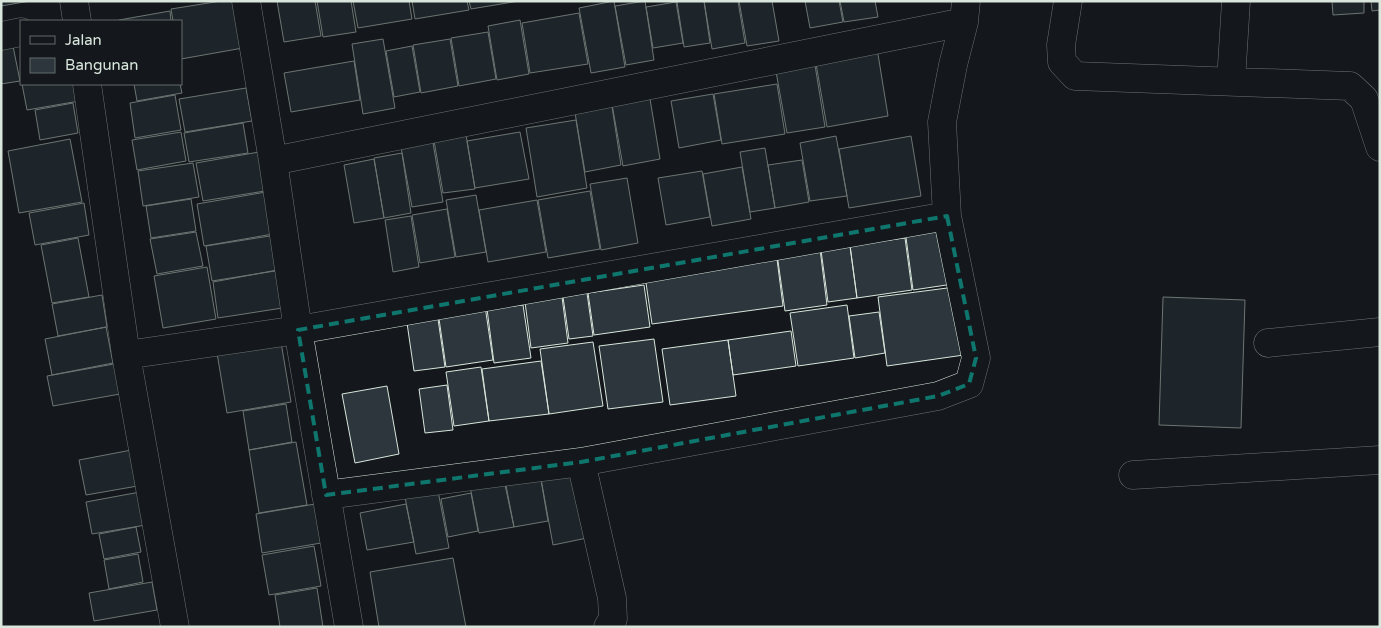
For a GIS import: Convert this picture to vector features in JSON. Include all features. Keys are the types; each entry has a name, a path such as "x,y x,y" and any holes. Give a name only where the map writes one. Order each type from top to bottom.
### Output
{"street":[{"path":"74,1 77,20"},
{"path":"246,1 273,161 298,330 349,627"},
{"path":"1068,1 1061,44 1062,62 1075,76 1350,86 1364,99 1380,147"},
{"path":"1231,81 1236,1"},
{"path":"273,161 965,12 942,122 947,216 976,358 969,384 938,396 581,462 326,495"},
{"path":"1,36 20,32"},
{"path":"86,85 126,355 175,627"},
{"path":"126,355 298,330 947,216"},
{"path":"1268,343 1380,332"},
{"path":"1133,475 1380,460"},
{"path":"581,462 612,598 613,619 608,627"}],"highlighted area":[{"path":"947,216 976,358 969,384 938,396 581,462 326,495 298,330"}],"building":[{"path":"1,1 30,1 1,6"},
{"path":"221,1 236,1 243,48 182,59 182,20 173,20 171,9"},
{"path":"277,1 315,1 321,36 284,42"},
{"path":"317,1 351,1 356,32 323,37"},
{"path":"353,1 409,1 412,19 358,28"},
{"path":"412,1 467,1 469,10 415,19"},
{"path":"469,1 519,1 471,9"},
{"path":"614,1 625,67 591,73 579,8"},
{"path":"645,1 654,60 626,65 615,6"},
{"path":"704,1 710,43 684,47 677,2"},
{"path":"704,1 738,1 745,43 712,49"},
{"path":"739,1 772,1 779,41 747,46"},
{"path":"805,1 839,1 843,22 810,28"},
{"path":"840,1 875,1 878,17 844,22"},
{"path":"1332,1 1364,1 1364,13 1333,15"},
{"path":"1371,1 1380,1 1380,10 1372,11"},
{"path":"676,2 683,43 653,48 646,7"},
{"path":"170,11 171,20 119,20"},
{"path":"579,13 588,64 530,73 522,23"},
{"path":"520,20 529,74 497,80 488,26"},
{"path":"488,32 496,79 459,86 451,38"},
{"path":"383,39 395,108 363,114 352,44"},
{"path":"450,39 458,86 421,93 413,45"},
{"path":"12,41 20,81 1,84 1,43"},
{"path":"412,46 420,92 394,97 386,51"},
{"path":"877,48 888,116 827,127 815,58"},
{"path":"814,59 825,127 787,133 775,66"},
{"path":"354,61 360,100 291,112 284,73"},
{"path":"777,84 785,134 722,144 714,94"},
{"path":"22,85 82,85 85,100 27,110"},
{"path":"134,85 180,85 182,93 137,101"},
{"path":"246,88 252,121 185,132 179,99"},
{"path":"649,93 660,159 623,166 611,99"},
{"path":"713,94 721,140 679,148 671,101"},
{"path":"175,95 181,130 135,138 130,103"},
{"path":"611,100 621,165 585,172 574,107"},
{"path":"73,103 78,133 40,140 35,110"},
{"path":"576,120 587,188 537,197 526,128"},
{"path":"243,123 248,153 189,162 184,133"},
{"path":"464,123 475,189 443,193 432,129"},
{"path":"181,132 186,161 137,170 132,140"},
{"path":"520,132 529,179 475,188 467,141"},
{"path":"836,136 847,196 810,201 800,143"},
{"path":"911,136 921,196 849,208 839,149"},
{"path":"432,137 443,202 412,207 400,142"},
{"path":"70,139 82,202 19,213 8,151"},
{"path":"765,148 775,208 750,212 740,152"},
{"path":"259,152 265,191 203,201 196,163"},
{"path":"402,153 411,213 384,218 374,158"},
{"path":"374,159 384,218 354,223 344,165"},
{"path":"802,160 809,202 775,208 768,165"},
{"path":"193,163 199,197 143,206 138,171"},
{"path":"742,167 751,219 712,226 703,174"},
{"path":"702,171 710,217 666,225 658,178"},
{"path":"627,178 638,243 601,250 590,184"},
{"path":"590,191 600,249 548,258 538,200"},
{"path":"266,192 273,234 204,246 197,204"},
{"path":"476,195 486,252 456,257 446,200"},
{"path":"191,199 196,231 151,238 146,206"},
{"path":"537,200 546,252 488,262 479,210"},
{"path":"84,203 89,235 35,245 29,213"},
{"path":"447,209 455,257 420,263 412,215"},
{"path":"411,216 419,267 393,272 385,220"},
{"path":"945,225 953,284 913,290 905,230"},
{"path":"196,232 203,266 157,274 150,239"},
{"path":"276,235 281,270 212,281 206,246"},
{"path":"78,238 89,297 52,303 41,245"},
{"path":"905,238 912,290 857,298 850,245"},
{"path":"849,239 857,298 828,302 820,243"},
{"path":"819,241 827,305 785,311 776,247"},
{"path":"777,259 783,306 652,324 645,276"},
{"path":"207,267 216,319 163,328 154,276"},
{"path":"283,269 289,307 218,318 213,282"},
{"path":"644,285 650,327 594,335 588,293"},
{"path":"955,287 964,355 887,366 878,297"},
{"path":"587,293 593,336 569,339 563,297"},
{"path":"102,295 107,327 58,336 52,304"},
{"path":"562,297 568,343 531,348 525,302"},
{"path":"1163,297 1245,300 1241,428 1159,425"},
{"path":"523,305 531,358 494,363 487,309"},
{"path":"847,305 854,358 798,366 790,313"},
{"path":"485,306 493,360 446,367 438,312"},
{"path":"879,312 885,353 855,358 849,316"},
{"path":"438,319 445,367 414,371 407,323"},
{"path":"106,327 113,363 52,375 45,339"},
{"path":"791,331 796,366 733,375 728,340"},
{"path":"654,339 663,402 608,409 599,346"},
{"path":"728,340 736,396 670,405 662,349"},
{"path":"281,342 291,402 227,413 217,353"},
{"path":"593,342 603,406 549,414 540,349"},
{"path":"541,361 549,414 489,421 482,369"},
{"path":"114,364 120,394 53,406 47,376"},
{"path":"481,367 489,421 454,426 446,372"},
{"path":"447,385 453,430 425,433 419,389"},
{"path":"387,386 399,454 355,463 342,394"},
{"path":"286,404 292,442 249,450 243,411"},
{"path":"296,442 307,505 259,513 249,450"},
{"path":"142,448 149,484 86,495 79,460"},
{"path":"580,472 592,537 553,545 541,479"},
{"path":"540,474 548,521 514,527 505,480"},
{"path":"504,480 514,527 479,533 470,486"},
{"path":"438,491 449,548 416,554 405,497"},
{"path":"140,492 146,525 92,534 86,502"},
{"path":"471,493 478,531 448,537 441,499"},
{"path":"321,503 327,542 262,553 256,514"},
{"path":"406,504 414,542 367,550 360,513"},
{"path":"136,527 141,552 104,559 99,534"},
{"path":"314,546 321,586 269,595 262,555"},
{"path":"138,554 143,582 109,589 104,560"},
{"path":"453,558 466,627 379,627 370,572"},
{"path":"152,582 157,610 94,621 89,593"},
{"path":"317,588 323,627 280,627 275,595"}]}
